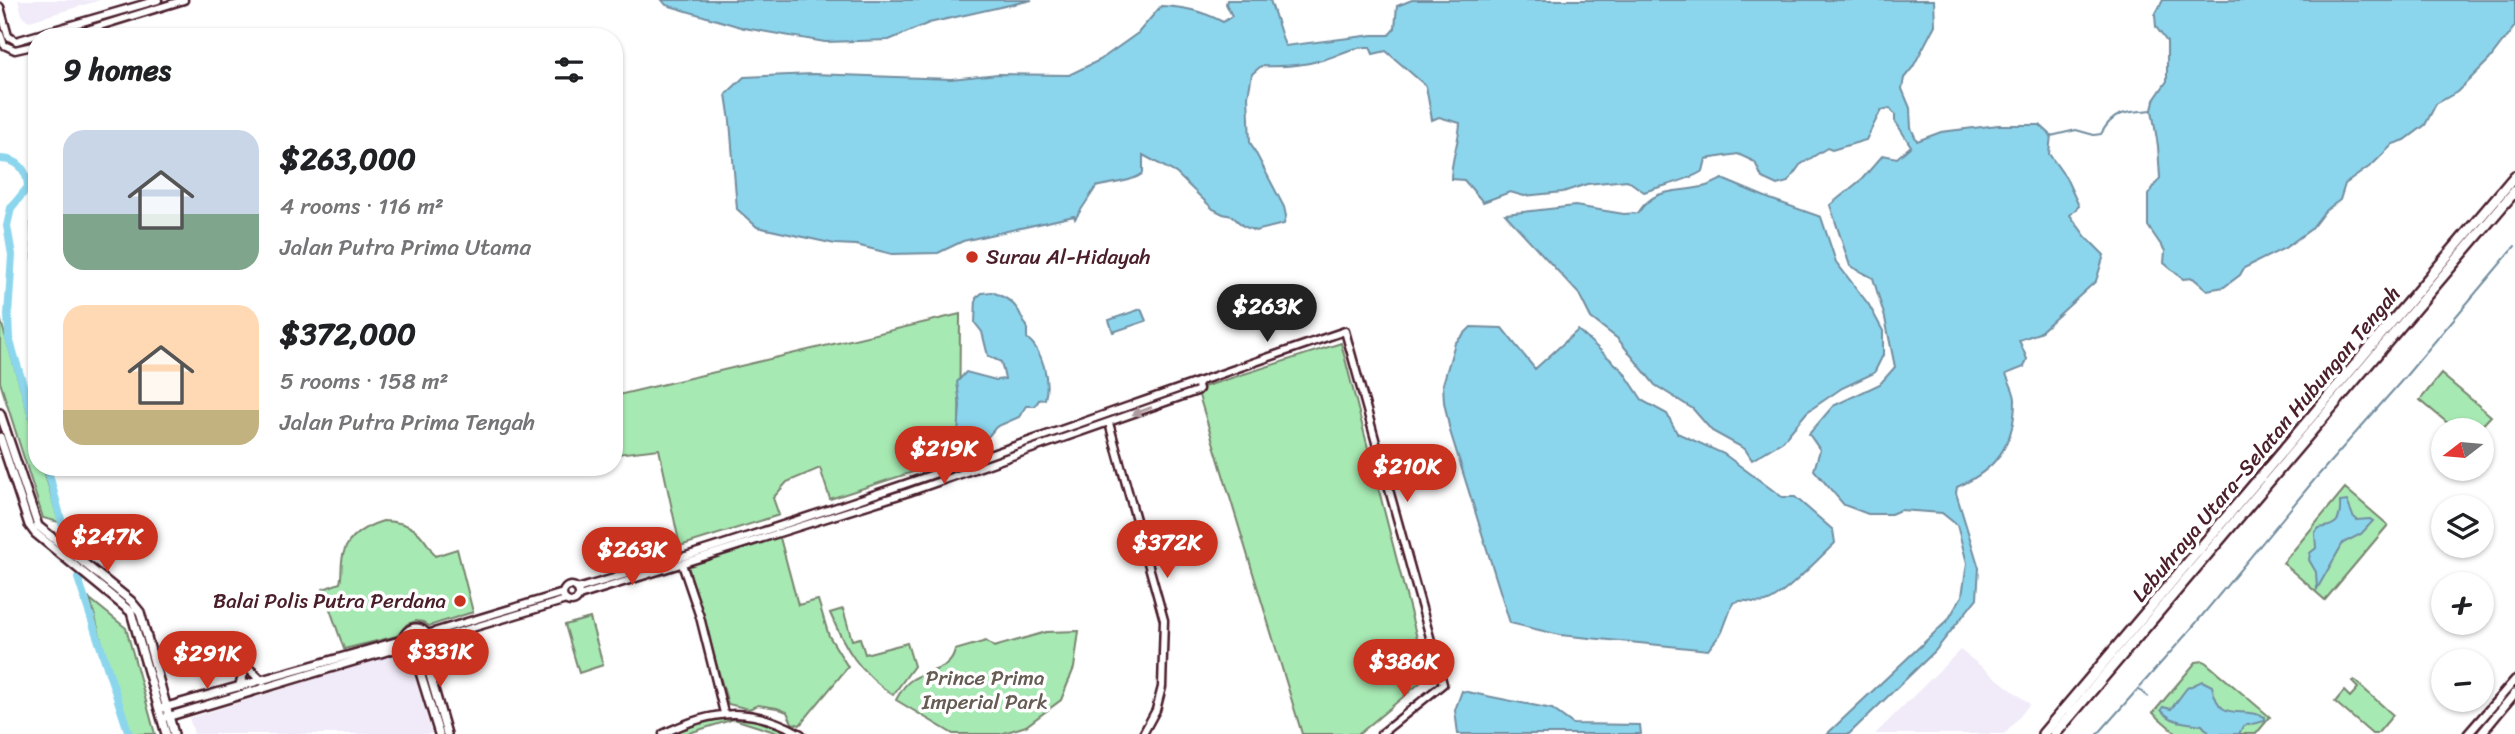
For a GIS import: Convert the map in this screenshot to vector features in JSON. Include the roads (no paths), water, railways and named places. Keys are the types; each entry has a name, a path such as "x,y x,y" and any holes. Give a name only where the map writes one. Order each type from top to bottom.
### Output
{"highway":[{"name":"Lebuhraya Utara–Selatan Hubungan Tengah","path":"2043,734 2515,176"},
{"name":"Lebuhraya Utara–Selatan Hubungan Tengah","path":"2056,734 2515,191"}],"main road":[{"path":"0,413 7,459 29,525 35,533 131,611 163,709"},
{"path":"3,438 38,526 125,596 140,612 165,718 166,734"},
{"path":"0,453 7,459"},
{"path":"403,643 407,631 412,628 423,630 427,637 418,652 439,734"},
{"path":"163,709 403,643 418,652 447,734"},
{"path":"165,718 403,643"},
{"path":"239,687 246,666 262,681"},
{"path":"2468,734 2515,680"},
{"path":"2481,734 2515,694"},
{"path":"165,718 174,734"}],"street":[{"path":"64,28 158,0"},
{"path":"93,28 184,0"},
{"path":"0,7 12,40 28,39"},
{"path":"0,34 4,45 9,48 21,50 28,48"},
{"path":"681,562 1345,331 1443,684 1381,734"},
{"path":"427,637 564,597 569,587 578,592 909,492 1197,391 1197,382"},
{"path":"1109,423 1164,620 1161,687 1156,710 1143,734"},
{"path":"681,562 700,617 724,713"},
{"path":"564,597 573,603 578,592"},
{"path":"663,734 685,723 724,713 765,717 801,734"}],"water":[{"path":"662,0 1032,0 929,23 889,40 825,42 744,28 666,5"},
{"path":"1227,0 1270,0 1285,46 1389,35 1395,28 1397,6 1412,0 1934,0 1935,25 1913,67 1904,78 1902,89 1910,108 1911,128 1917,141 1941,132 1998,125 2040,125 2051,135 2049,154 2066,178 2079,206 2070,215 2104,255 2096,281 2039,333 2019,340 2027,359 2024,367 2006,374 2015,400 2007,442 1992,464 1957,487 1956,493 1979,568 1977,598 1935,651 1849,734 1827,734 1948,620 1962,596 1967,563 1957,525 1942,513 1900,510 1891,514 1868,514 1844,505 1814,470 1820,450 1809,434 1833,406 1880,384 1895,367 1873,278 1850,266 1830,205 1862,179 1883,155 1897,158 1911,146 1890,108 1881,110 1866,140 1832,150 1827,148 1800,165 1788,182 1777,185 1762,178 1755,162 1738,154 1706,159 1703,171 1696,175 1644,192 1627,180 1587,184 1563,192 1524,196 1510,192 1483,202 1464,180 1451,179 1460,123 1439,117 1432,120 1426,86 1386,51 1373,54 1370,47 1363,47 1307,64 1261,66 1252,74 1248,96 1250,142 1284,207 1284,224 1255,231 1243,226 1232,216 1213,209 1176,173 1143,155 1143,173 1127,180 1096,187 1075,219 1074,216 963,241 938,253 892,254 757,227 737,209 726,94 744,77 813,74 951,79 998,74 1069,75 1100,60 1138,33 1161,6 1193,10 1223,22 1232,16 1226,4"},
{"path":"2163,0 2515,0 2515,26 2489,60 2457,92 2436,104 2425,125 2405,140 2393,144 2373,164 2345,184 2340,200 2325,211 2311,229 2285,248 2244,268 2240,275 2224,287 2207,290 2193,278 2183,279 2164,263 2165,251 2148,226 2148,195 2160,178 2152,110 2154,100 2167,81 2167,42 2156,27 2155,15"},
{"path":"1722,179 1821,217 1836,262 1869,305 1883,331 1883,355 1874,373 1842,388 1807,412 1783,441 1752,460 1745,449 1712,431 1693,409 1655,385 1618,339 1591,318 1579,294 1505,214 1575,206 1624,214 1638,213 1651,199 1659,195 1705,186"},
{"path":"992,292 1003,297 1018,310 1027,326 1027,338 1041,358 1047,383 1045,399 1039,400 1035,406 1026,406 1019,417 996,427 987,438 979,440 958,436 960,405 957,382 966,372 996,380 1005,379 1001,362 988,356 982,332 975,323 976,298 982,293"},
{"path":"1141,309 1146,321 1113,332 1109,320"},
{"path":"1471,327 1502,328 1535,369 1578,330 1623,371 1643,401 1667,414 1677,433 1724,454 1782,497 1795,497 1833,530 1835,543 1773,599 1762,603 1733,603 1722,632 1708,650 1560,635 1510,623 1450,431 1444,402 1443,384 1455,343"},
{"path":"2347,501 2357,520 2373,521 2361,534 2343,543 2317,589 2316,572 2309,560 2310,553 2316,548 2315,533 2319,528 2330,526 2337,521 2340,502"},
{"path":"2202,681 2212,686 2220,706 2225,710 2256,714 2265,717 2265,721 2243,726 2239,734 2210,734 2202,725 2175,720 2161,710 2163,707 2171,709 2187,688"},
{"path":"1462,691 1552,709 1573,724 1640,725 1641,734 1458,734 1455,710"}],"waterway":[{"path":"2051,136 2076,130 2101,134 2111,121 2122,114 2152,110"},
{"path":"0,159 17,163 23,170 28,187"},
{"path":"28,187 11,208 7,226 12,255 9,338 28,402"},
{"path":"2098,734 2191,629 2315,479 2515,246"},
{"path":"49,476 66,538"},
{"path":"78,578 129,734"},
{"path":"2138,689 2148,697"}],"place":[{"name":"Surau Al-Hidayah","path":"972,257"},
{"name":"Balai Polis Putra Perdana","path":"460,601"}],"park label":[{"name":"Prince Prima Imperial Park","path":"985,690"}]}
